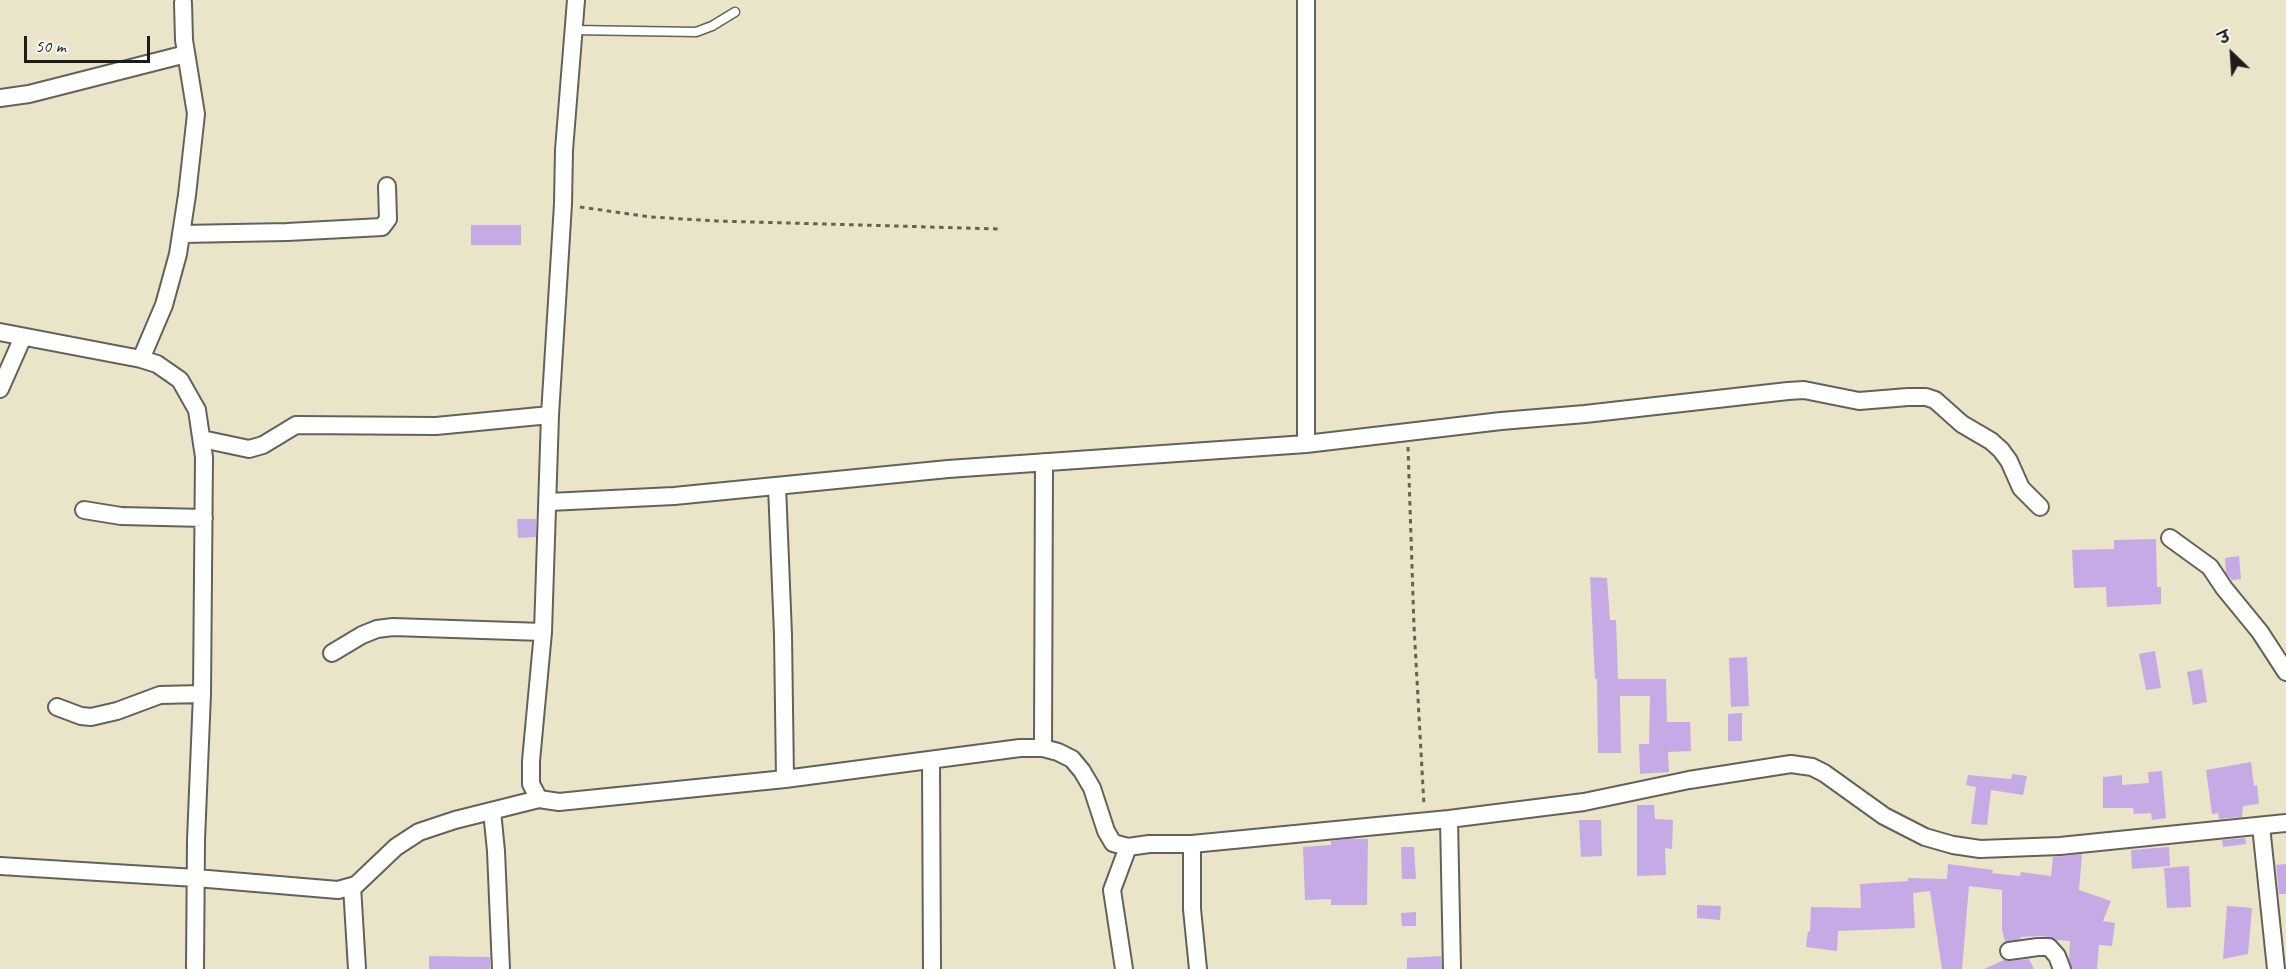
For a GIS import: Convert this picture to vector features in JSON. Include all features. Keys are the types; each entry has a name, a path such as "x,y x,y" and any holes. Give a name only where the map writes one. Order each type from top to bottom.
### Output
{"street":[{"path":"539,799 534,793 530,776 543,633 550,415 563,204 564,150 576,0"},
{"path":"1306,0 1306,444"},
{"path":"141,359 165,305 182,234 196,114 186,54 183,3"},
{"path":"0,98 29,94 186,54"},
{"path":"182,234 382,227 388,219 387,186"},
{"path":"0,332 141,359 164,368 180,380 196,410 204,457 204,518 195,969"},
{"path":"0,388 23,337"},
{"path":"549,502 674,496 1044,462 1306,444 1788,391 1818,392 1859,401 1926,397 1935,400 1962,424 1991,441 2001,450 2022,488 2040,507"},
{"path":"202,439 249,449 263,446 296,425 436,426 550,415"},
{"path":"1043,748 1044,462"},
{"path":"777,486 783,634 785,779"},
{"path":"84,510 122,516 204,518"},
{"path":"2170,538 2210,567 2260,632 2286,672"},
{"path":"332,653 362,635 393,627 543,633"},
{"path":"57,707 81,716 91,717 117,711 160,694 202,694"},
{"path":"0,866 196,878 338,890 352,886 396,847 419,832 455,820 539,799 559,802 785,779 1020,748 1043,748 1072,759 1092,788 1106,831 1113,843 1128,847 1149,844 1192,844 1449,819 1584,802 1689,780 1801,764 1824,773 1903,826 1925,837 1953,845 1991,849 2060,846 2286,823"},
{"path":"931,760 932,969"},
{"path":"492,811 501,969"},
{"path":"1449,819 1452,969"},
{"path":"2261,826 2276,969"},
{"path":"1192,844 1192,909 1198,969"},
{"path":"1124,969 1112,890 1128,847"},
{"path":"352,886 357,969"},
{"path":"2009,951 2049,947 2057,956 2062,969"}],"lane":[{"path":"573,30 696,32 712,27 735,12"}],"path":[{"path":"563,204 651,217 1001,229"},
{"path":"1407,433 1414,626 1426,820"}],"building":[{"path":"471,225 521,225 521,245 471,245"},
{"path":"517,519 536,519 536,537 518,538"},
{"path":"2156,539 2157,587 2161,587 2161,604 2107,607 2106,587 2074,588 2072,550 2114,549 2114,540"},
{"path":"2239,556 2241,579 2232,580 2226,573 2225,558"},
{"path":"1590,577 1607,578 1610,620 1616,620 1618,679 1666,679 1667,722 1690,722 1691,751 1668,752 1669,772 1640,774 1639,744 1649,744 1650,696 1620,696 1621,753 1598,753 1597,679 1595,679"},
{"path":"2155,651 2161,688 2146,690 2139,654"},
{"path":"1747,657 1749,706 1731,707 1729,658"},
{"path":"2202,669 2207,702 2193,705 2187,672"},
{"path":"1742,713 1742,741 1728,741 1728,714"},
{"path":"2251,762 2259,804 2243,806 2242,817 2219,819 2218,813 2212,814 2206,770"},
{"path":"2162,771 2166,818 2152,820 2151,813 2134,814 2133,808 2103,808 2103,777 2122,775 2122,785 2149,783 2148,772"},
{"path":"2012,774 2027,776 2023,795 1991,790 1987,825 1971,824 1976,787 1966,785 1968,775 2011,779"},
{"path":"1637,805 1654,805 1655,819 1673,820 1672,849 1665,848 1666,875 1637,876"},
{"path":"1579,820 1601,820 1602,856 1581,857"},
{"path":"2245,838 2246,844 2223,847 2222,840"},
{"path":"1368,839 1367,905 1331,905 1331,899 1305,900 1303,847 1331,845 1331,841"},
{"path":"1401,847 1414,847 1416,879 1402,879"},
{"path":"2169,847 2170,866 2132,869 2131,850"},
{"path":"2082,854 2079,890 2111,901 2103,921 2115,923 2112,946 2099,945 2097,969 2072,969 2069,959 2070,941 2038,936 2020,937 2021,939 2005,942 2002,929 2002,890 1969,886 1962,969 1942,969 1930,891 1913,893 1915,928 1838,931 1837,951 1806,947 1808,931 1810,932 1811,907 1861,908 1860,884 1908,881 1908,878 1947,879 1948,864 1993,870 1992,873 2020,876 2021,872 2051,876 2053,857"},
{"path":"2286,864 2286,894 2279,894 2276,865"},
{"path":"2189,866 2191,907 2167,908 2164,868"},
{"path":"1697,905 1721,906 1720,920 1697,918"},
{"path":"2227,906 2252,908 2248,954 2223,959"},
{"path":"1416,912 1416,926 1402,926 1401,913"},
{"path":"429,956 490,957 490,969 429,969"},
{"path":"1441,956 1442,969 1407,969 1407,958"},
{"path":"2029,959 2034,969 1984,969 2004,960"}]}
